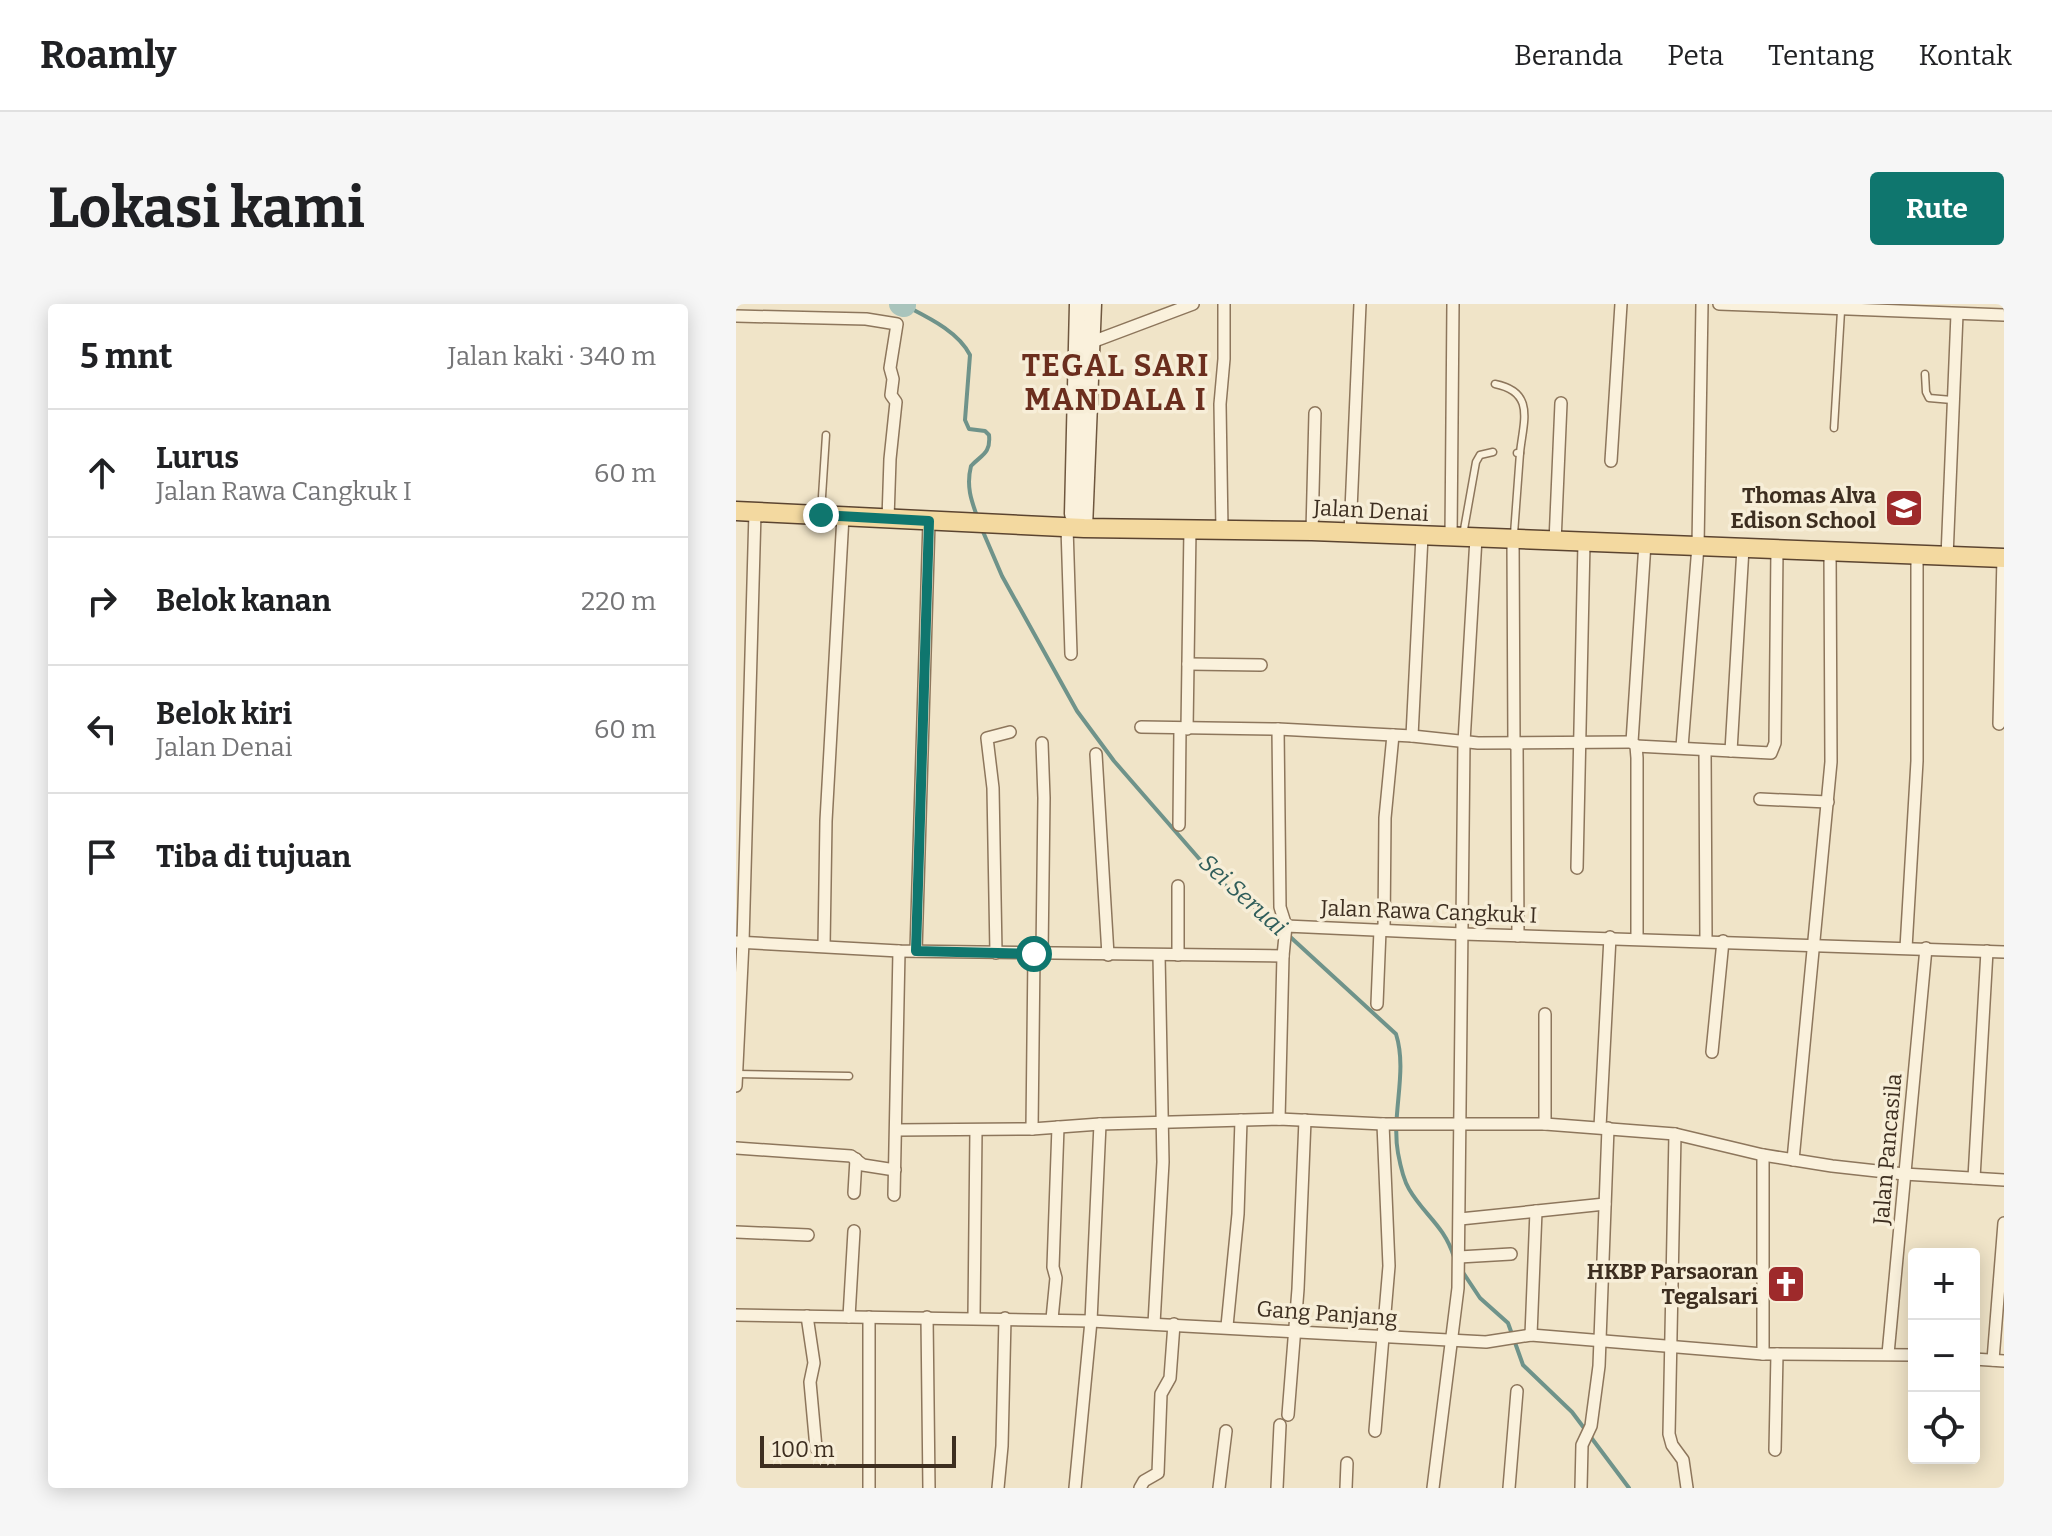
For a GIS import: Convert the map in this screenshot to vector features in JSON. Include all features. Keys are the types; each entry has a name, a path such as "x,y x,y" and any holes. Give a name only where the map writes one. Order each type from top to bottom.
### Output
{"main road":[{"name":"Jalan Denai","path":"736,511 967,523 1312,531 2003,558"}],"street":[{"path":"1071,654 1078,304"},
{"path":"1075,527 1093,304"},
{"path":"1092,342 1193,304"},
{"path":"1222,530 1220,404 1224,304"},
{"path":"1350,533 1360,304"},
{"path":"1433,1488 1458,1288 1460,1219 1463,538 1453,304"},
{"path":"1611,461 1621,304"},
{"path":"1682,747 1698,546 1702,304"},
{"path":"1719,304 2004,315"},
{"path":"1947,557 1957,314"},
{"path":"736,316 866,319 897,324 890,368 893,379 891,395 896,402 888,519"},
{"path":"1555,542 1561,403"},
{"path":"1312,531 1315,413"},
{"path":"736,1086 755,512"},
{"path":"824,946 826,821 843,516"},
{"path":"916,951 929,521"},
{"path":"1179,825 1188,664 1190,529"},
{"path":"1412,736 1422,536"},
{"path":"1513,540 1518,936"},
{"path":"1577,868 1584,543"},
{"path":"1637,938 1634,744 1645,543"},
{"path":"1731,751 1743,548"},
{"path":"1141,727 1278,729 1516,744 1634,744 1766,755 1771,753 1775,743 1777,549"},
{"path":"1793,1160 1831,762 1830,551"},
{"path":"1906,948 1917,761 1917,554"},
{"path":"1999,724 2003,558"},
{"path":"1188,664 1261,665"},
{"path":"1278,729 1280,907 1285,930 1279,1119"},
{"path":"996,953 993,788 987,738 1010,732"},
{"path":"1377,1004 1385,818 1393,735"},
{"path":"1032,1129 1044,798 1042,743"},
{"path":"1705,751 1706,940"},
{"path":"1096,754 1108,955"},
{"path":"1760,799 1828,802"},
{"path":"1178,886 1178,955"},
{"name":"Jalan Rawa Cangkuk I","path":"1285,930 1382,930 2004,952"},
{"path":"1581,1488 1584,1440 1591,1426 1597,1392 1600,1342 1610,937"},
{"path":"1712,1052 1723,941"},
{"path":"740,942 899,951 1283,956"},
{"name":"Jalan Pancasila","path":"1888,1354 1926,948"},
{"path":"894,1195 899,951"},
{"path":"1974,1178 1987,951"},
{"path":"1154,1324 1163,1176 1159,955"},
{"path":"1545,1014 1545,1124"},
{"path":"896,1130 1032,1129 1279,1119 1385,1124 1545,1124 1675,1134 1763,1155 1904,1174 2004,1180"},
{"path":"1227,1326 1238,1214 1241,1120"},
{"path":"1288,1415 1305,1120"},
{"path":"1075,1488 1091,1321 1100,1124"},
{"path":"1375,1431 1389,1266 1385,1124"},
{"path":"1052,1319 1056,1278 1053,1267 1058,1127"},
{"path":"974,1317 976,1130"},
{"path":"1675,1134 1669,1439 1683,1460 1687,1488"},
{"path":"736,1148 851,1156 863,1165 895,1170"},
{"path":"1763,1155 1763,1354"},
{"path":"854,1193 856,1159"},
{"path":"1460,1219 1605,1204"},
{"path":"1525,1336 1536,1211"},
{"path":"1998,1360 2004,1223"},
{"path":"849,1317 854,1231"},
{"path":"736,1232 808,1235"},
{"path":"1459,1259 1511,1254"},
{"name":"Gang Panjang","path":"736,1315 1052,1319 1227,1326 1452,1341 1486,1342 1525,1336 1763,1354 1908,1355"},
{"path":"807,1316 814,1363 810,1382 816,1448"},
{"path":"869,1317 869,1488"},
{"path":"927,1317 929,1488"},
{"path":"998,1488 1005,1318"},
{"path":"1140,1488 1144,1481 1158,1473 1161,1394 1170,1378 1174,1324"},
{"path":"1775,1450 1777,1354"},
{"path":"1509,1488 1517,1391"},
{"path":"1277,1488 1280,1425"},
{"path":"1219,1488 1226,1431"},
{"path":"1346,1488 1347,1463"}],"lane":[{"path":"1834,428 1841,311"},
{"path":"1925,374 1929,398 1952,400"},
{"path":"1495,384 1515,390 1523,401 1513,540"},
{"path":"821,515 826,435"},
{"path":"1463,538 1476,462 1480,455 1493,452"},
{"path":"737,1074 849,1076"}],"waterway":[{"name":"Sei Seruai","path":"904,305 950,332 970,355 965,420 969,429 985,431 989,435 987,450 971,466 969,480 978,519"},
{"name":"Sei Seruai","path":"981,527 1002,576 1077,711 1114,761 1216,878 1274,922 1396,1034 1400,1063 1396,1138 1402,1171 1409,1189 1445,1237 1454,1257"},
{"name":"Sei Seruai","path":"1462,1271 1480,1298 1508,1323 1523,1365 1572,1412 1629,1488"}],"place":[{"name":"Thomas Alva Edison School","path":"1904,508"},
{"name":"HKBP Parsaoran Tegalsari","path":"1786,1284"}],"district":[{"name":"TEGAL SARI MANDALA I","path":"1116,383"}],"route":[{"path":"821,515 929,521 916,951 1034,954"}]}
